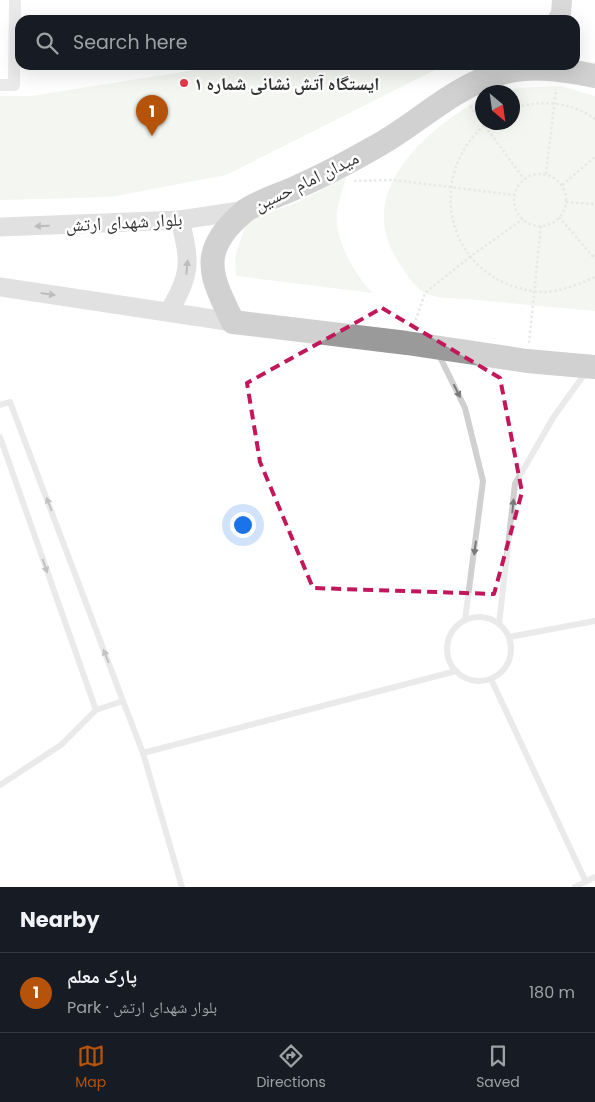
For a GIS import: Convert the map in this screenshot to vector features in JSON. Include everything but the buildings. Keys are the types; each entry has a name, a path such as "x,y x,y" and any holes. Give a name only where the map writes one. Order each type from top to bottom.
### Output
{"highway":[{"name":"میدان امام حسین","path":"233,322 216,284 211,265 216,245 225,230 247,210 307,183 377,146 459,91 495,75 515,70"},
{"name":"میدان امام حسین","path":"567,70 595,76"},
{"path":"233,322 407,343 527,361 592,367"}],"main road":[{"path":"560,15 562,0"},
{"name":"بلوار شهدای ارتش","path":"0,227 180,220 247,210"},
{"path":"169,311 183,288 188,267 186,246 180,220"},
{"path":"0,287 233,322"}],"street":[{"path":"0,85 14,85 15,0"}],"lane":[{"path":"435,347 466,408 484,481 465,620"},
{"path":"499,624 515,484 553,418 592,367"},
{"path":"0,405 10,402 143,753 182,887"},
{"path":"0,438 96,710"},
{"path":"476,617 487,618 499,624 509,637 512,649 510,660 504,669 491,678 476,681 466,678 456,671 447,654 447,643 451,633 465,620 476,617"},
{"path":"509,637 595,621"},
{"path":"143,753 456,671"},
{"path":"491,678 586,882"},
{"path":"0,785 61,745 96,710 123,701"},
{"path":"575,887 595,877"}],"path":[{"path":"546,174 555,103 562,70"},
{"path":"459,91 475,113"},
{"path":"520,107 555,103 586,112 595,119"},
{"path":"479,130 474,134 457,159 450,188 451,217 462,245 480,268 505,284 534,292 567,289 595,277"},
{"path":"487,130 524,179"},
{"path":"562,185 595,157"},
{"path":"546,174 556,179 562,185 566,202 560,217 552,222 541,225 527,223 516,210 514,195 518,185 524,179 532,175 546,174"},
{"path":"346,181 394,180 514,195"},
{"path":"566,202 595,204"},
{"path":"560,217 595,259"},
{"path":"407,343 426,294 471,256 523,219"},
{"path":"527,361 541,225"}],"highlighted area":[{"path":"382,308 500,378 522,492 494,594 313,588 260,462 247,383"}],"shaded area":[{"path":"195,70 435,70 226,175 111,197 0,200 0,96 31,96"},
{"path":"560,86 595,96 595,311 429,295 412,282 402,268 386,233 385,209 391,185 403,164 420,144 440,126 475,102 475,130 520,130 520,88"},
{"path":"346,177 337,212 339,233 352,266 373,293 236,276 235,257 245,226 240,224 298,202"}],"place":[{"name":"ایستگاه آتش نشانی شماره ۱","path":"184,83"},
{"name":"پارک معلم","path":"152,136"}]}
